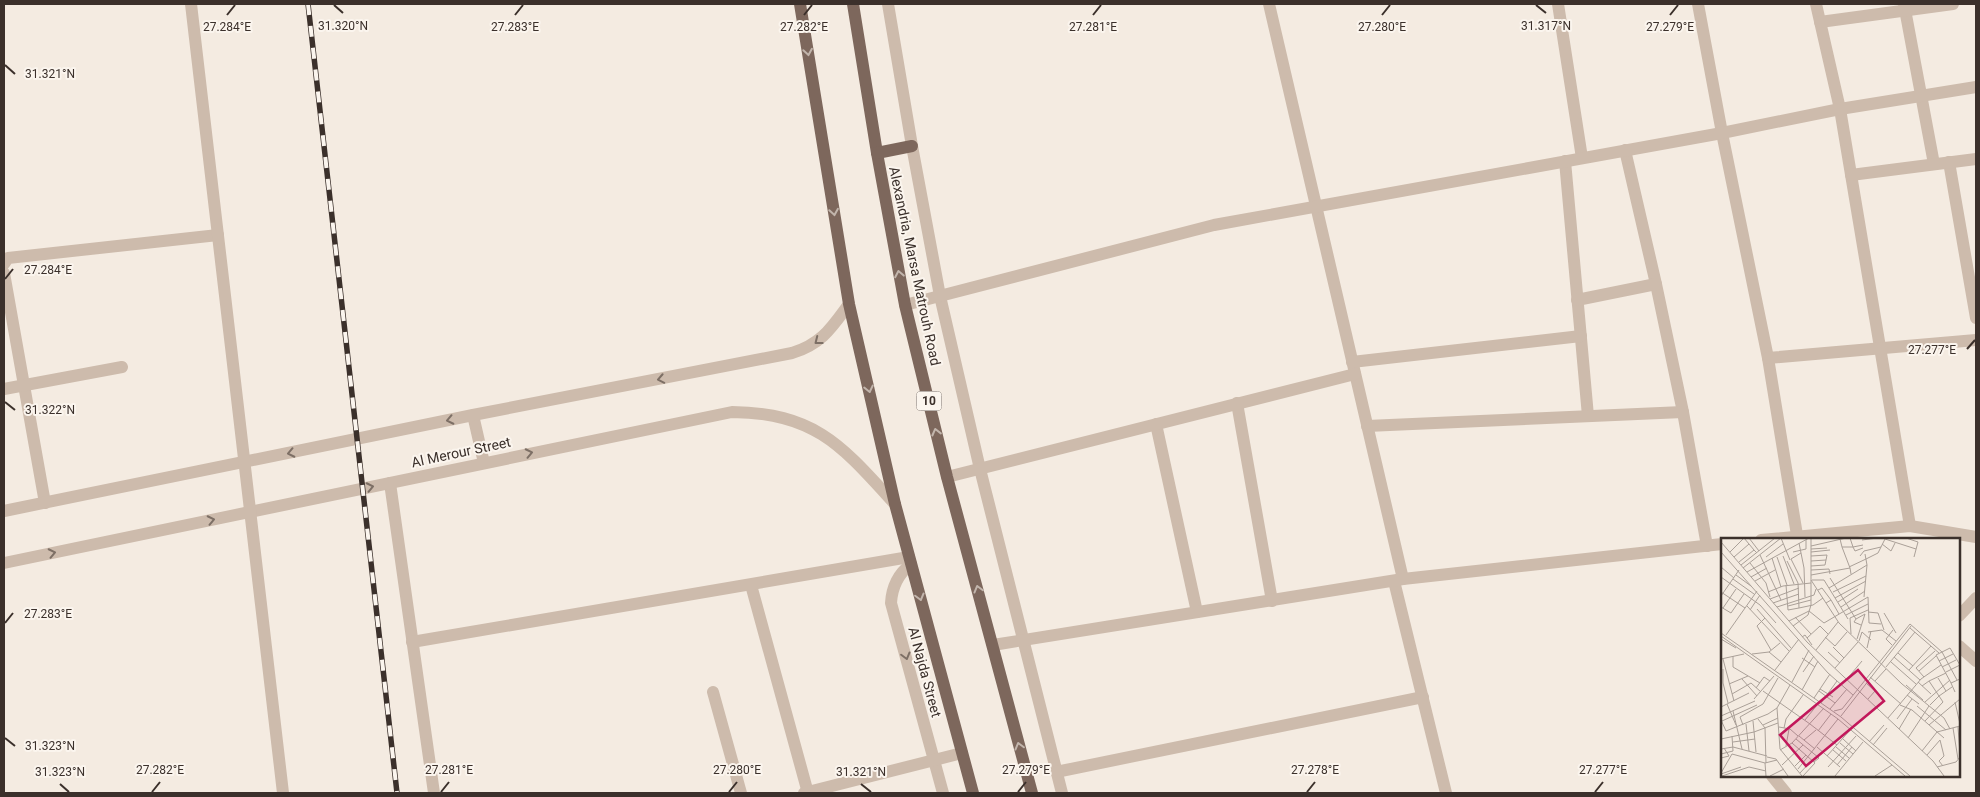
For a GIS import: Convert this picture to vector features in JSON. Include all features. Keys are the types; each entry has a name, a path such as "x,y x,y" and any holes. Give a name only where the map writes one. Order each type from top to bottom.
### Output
{"main road":[{"path":"800,4 849,304 895,504 973,793"},
{"name":"Alexandria, Marsa Matrouh Road","path":"853,4 877,153 905,305 947,477 1032,793"},
{"path":"877,153 912,146"}],"street":[{"path":"191,4 283,793"},
{"path":"888,4 940,296 980,469 1062,793"},
{"path":"1269,4 1367,426 1442,792"},
{"path":"1558,4 1582,158"},
{"path":"1698,4 1768,358 1797,535"},
{"path":"1816,4 1840,109 1910,526"},
{"path":"1820,22 1904,7 1953,4"},
{"path":"1904,7 1934,164"},
{"path":"905,305 1214,225 1840,109 1976,87"},
{"path":"1625,150 1684,412 1707,546"},
{"path":"1851,175 1976,159"},
{"path":"1565,161 1588,416"},
{"path":"1949,162 1976,318"},
{"path":"4,264 8,258 218,235"},
{"path":"4,273 45,503"},
{"path":"1578,300 1656,284"},
{"path":"4,511 473,415 792,353 803,350 822,338 849,304"},
{"path":"947,477 1237,403 1354,368 1581,336"},
{"path":"1768,358 1976,340"},
{"path":"4,389 122,367"},
{"path":"1237,403 1272,601"},
{"name":"Al Merour Street","path":"4,562 732,412 759,413 812,428 836,443 856,461 895,504"},
{"path":"1367,426 1684,412"},
{"path":"473,415 484,463"},
{"path":"1156,424 1197,612"},
{"path":"390,483 434,793"},
{"path":"1775,538 1910,526 1976,538"},
{"path":"993,645 1398,580 1707,546 1721,548"},
{"path":"412,642 751,585 910,561"},
{"name":"Al Najda Street","path":"910,561 894,585 892,603 943,793"},
{"path":"751,585 807,793 962,753"},
{"path":"1960,615 1976,598"},
{"path":"1960,647 1976,661"},
{"path":"713,692 741,793"},
{"path":"1056,772 1422,697"},
{"path":"1773,777 1786,793"}],"railway":[{"path":"308,4 397,793"}]}
